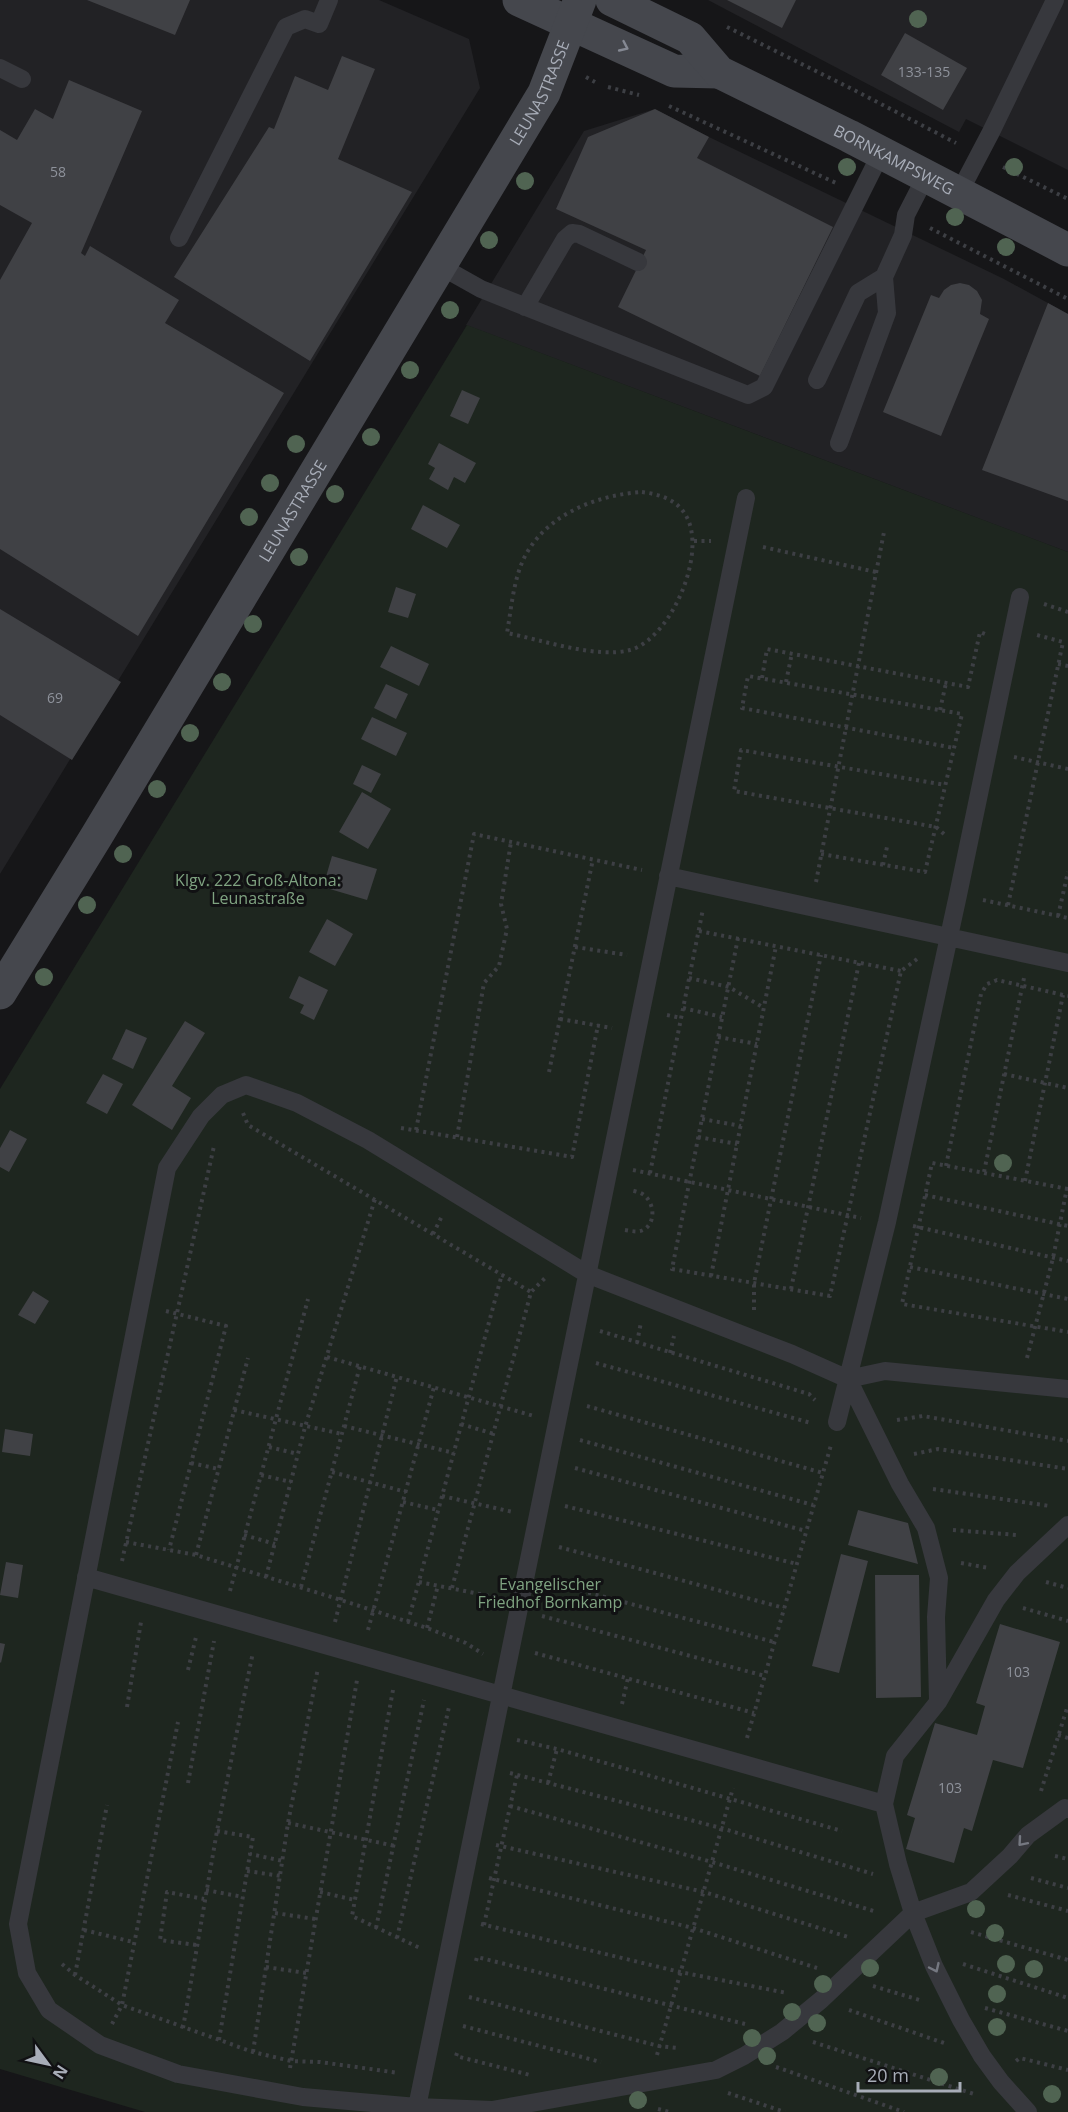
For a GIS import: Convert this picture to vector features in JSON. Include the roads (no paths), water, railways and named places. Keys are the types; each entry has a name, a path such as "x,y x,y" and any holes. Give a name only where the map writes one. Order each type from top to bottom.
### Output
{"street":[{"name":"BORNKAMPSWEG","path":"519,0 576,11 674,70 719,72"},
{"name":"BORNKAMPSWEG","path":"612,0 690,38 719,72 1068,250"},
{"name":"LEUNASTRASSE","path":"0,993 544,93 576,11"}],"lane":[{"path":"179,238 286,27 305,20 319,24 329,0"},
{"path":"959,193 1055,0"},
{"path":"0,68 22,78"},
{"path":"440,266 481,290 748,395 764,387 881,153"},
{"path":"839,443 887,312 884,278 903,235 906,215 926,176"},
{"path":"525,307 565,239 572,233 579,234 638,262"},
{"path":"817,380 858,293 884,278"},
{"path":"417,2107 746,498"},
{"path":"837,1422 887,1222 1020,597"},
{"path":"669,876 1068,963"},
{"path":"1068,1389 885,1371 848,1379 587,1274 368,1140 297,1103 246,1085 222,1095 201,1116 167,1168 18,1924 27,1973 49,2010 100,2045 178,2074 285,2094 417,2107 492,2110 716,2070 744,2056 782,2032 821,2000 910,1917 971,1892 1010,1856 1028,1835 1065,1808 1068,1809"},
{"path":"848,1379 887,1460 926,1528 939,1578 936,1617 938,1702"},
{"path":"1028,2112 1001,2082 982,2056 957,2012 910,1917 884,1804 895,1756 938,1702 996,1600 1017,1573 1068,1525"},
{"path":"86,1577 884,1804"}],"park label":[{"name":"Klgv. 222 Groß-Altona: Leunastraße","path":"258,889"},
{"name":"Evangelischer Friedhof Bornkamp","path":"550,1593"}]}
